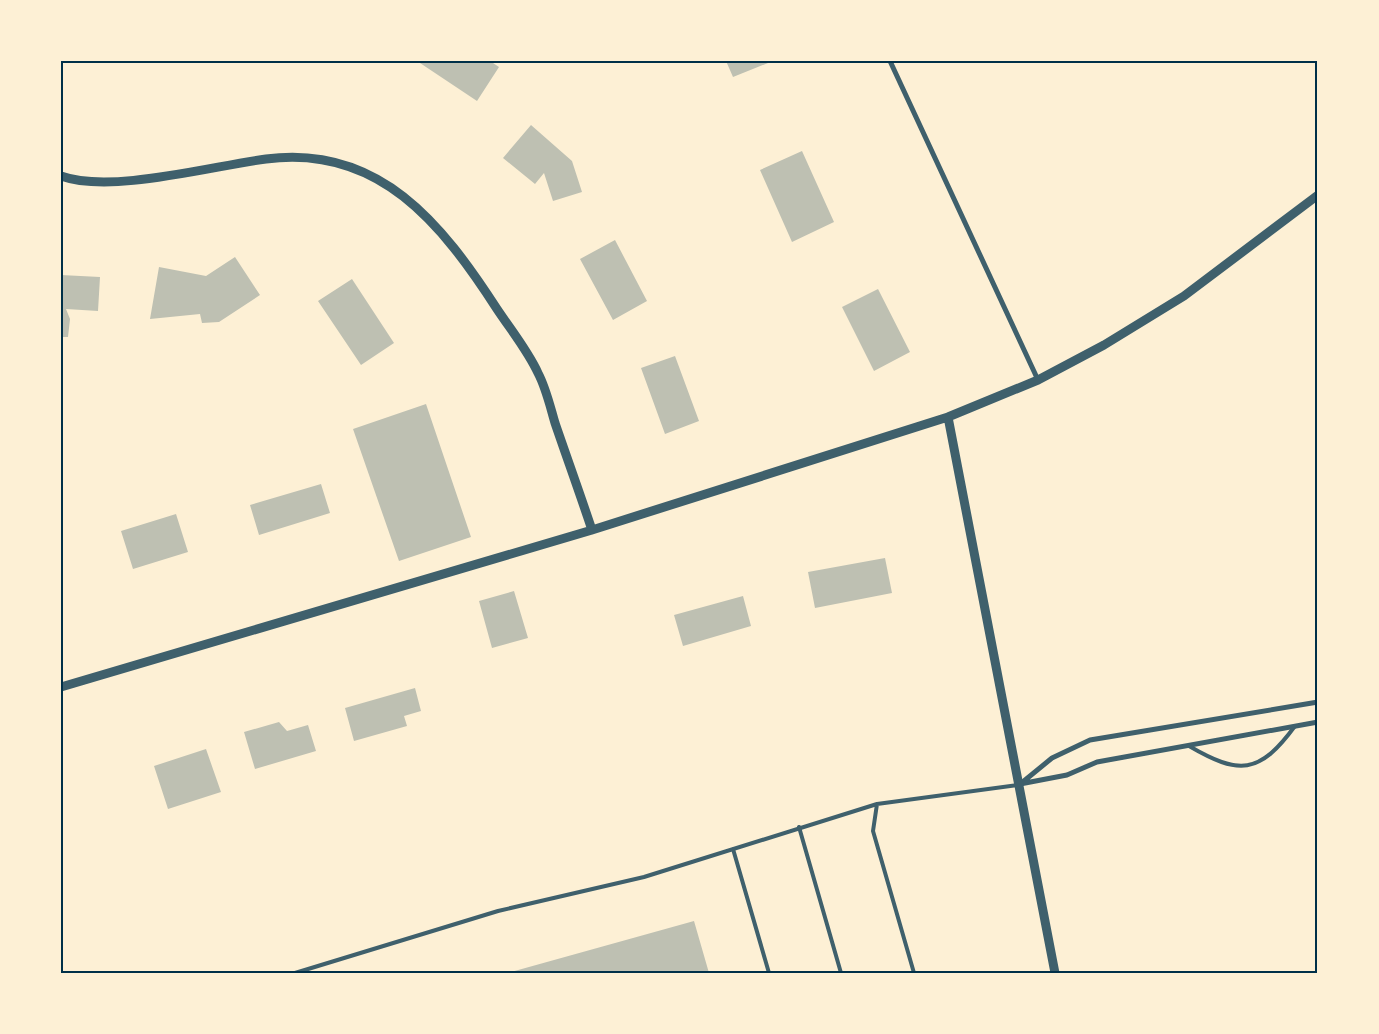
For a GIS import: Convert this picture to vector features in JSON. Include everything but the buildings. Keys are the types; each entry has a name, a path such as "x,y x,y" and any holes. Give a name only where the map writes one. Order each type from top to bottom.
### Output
{"street":[{"path":"890,61 1038,380"},
{"path":"61,176 72,180 116,182 269,159 319,159 357,168 393,188 425,215 480,283 538,372 592,530"},
{"path":"61,687 592,530 948,417 1038,380 1104,345 1184,296 1318,196"},
{"path":"948,417 1055,973"},
{"path":"1019,785 1052,758 1090,740 1318,702"},
{"path":"1019,785 1067,775 1097,762 1318,722"}],"lane":[{"path":"1189,746 1224,763 1236,767 1244,766 1259,763 1267,757 1295,726"},
{"path":"295,973 498,911 644,876 876,804 1019,785"},
{"path":"876,804 873,831 914,973"},
{"path":"798,828 841,973"},
{"path":"733,849 769,973"}]}
